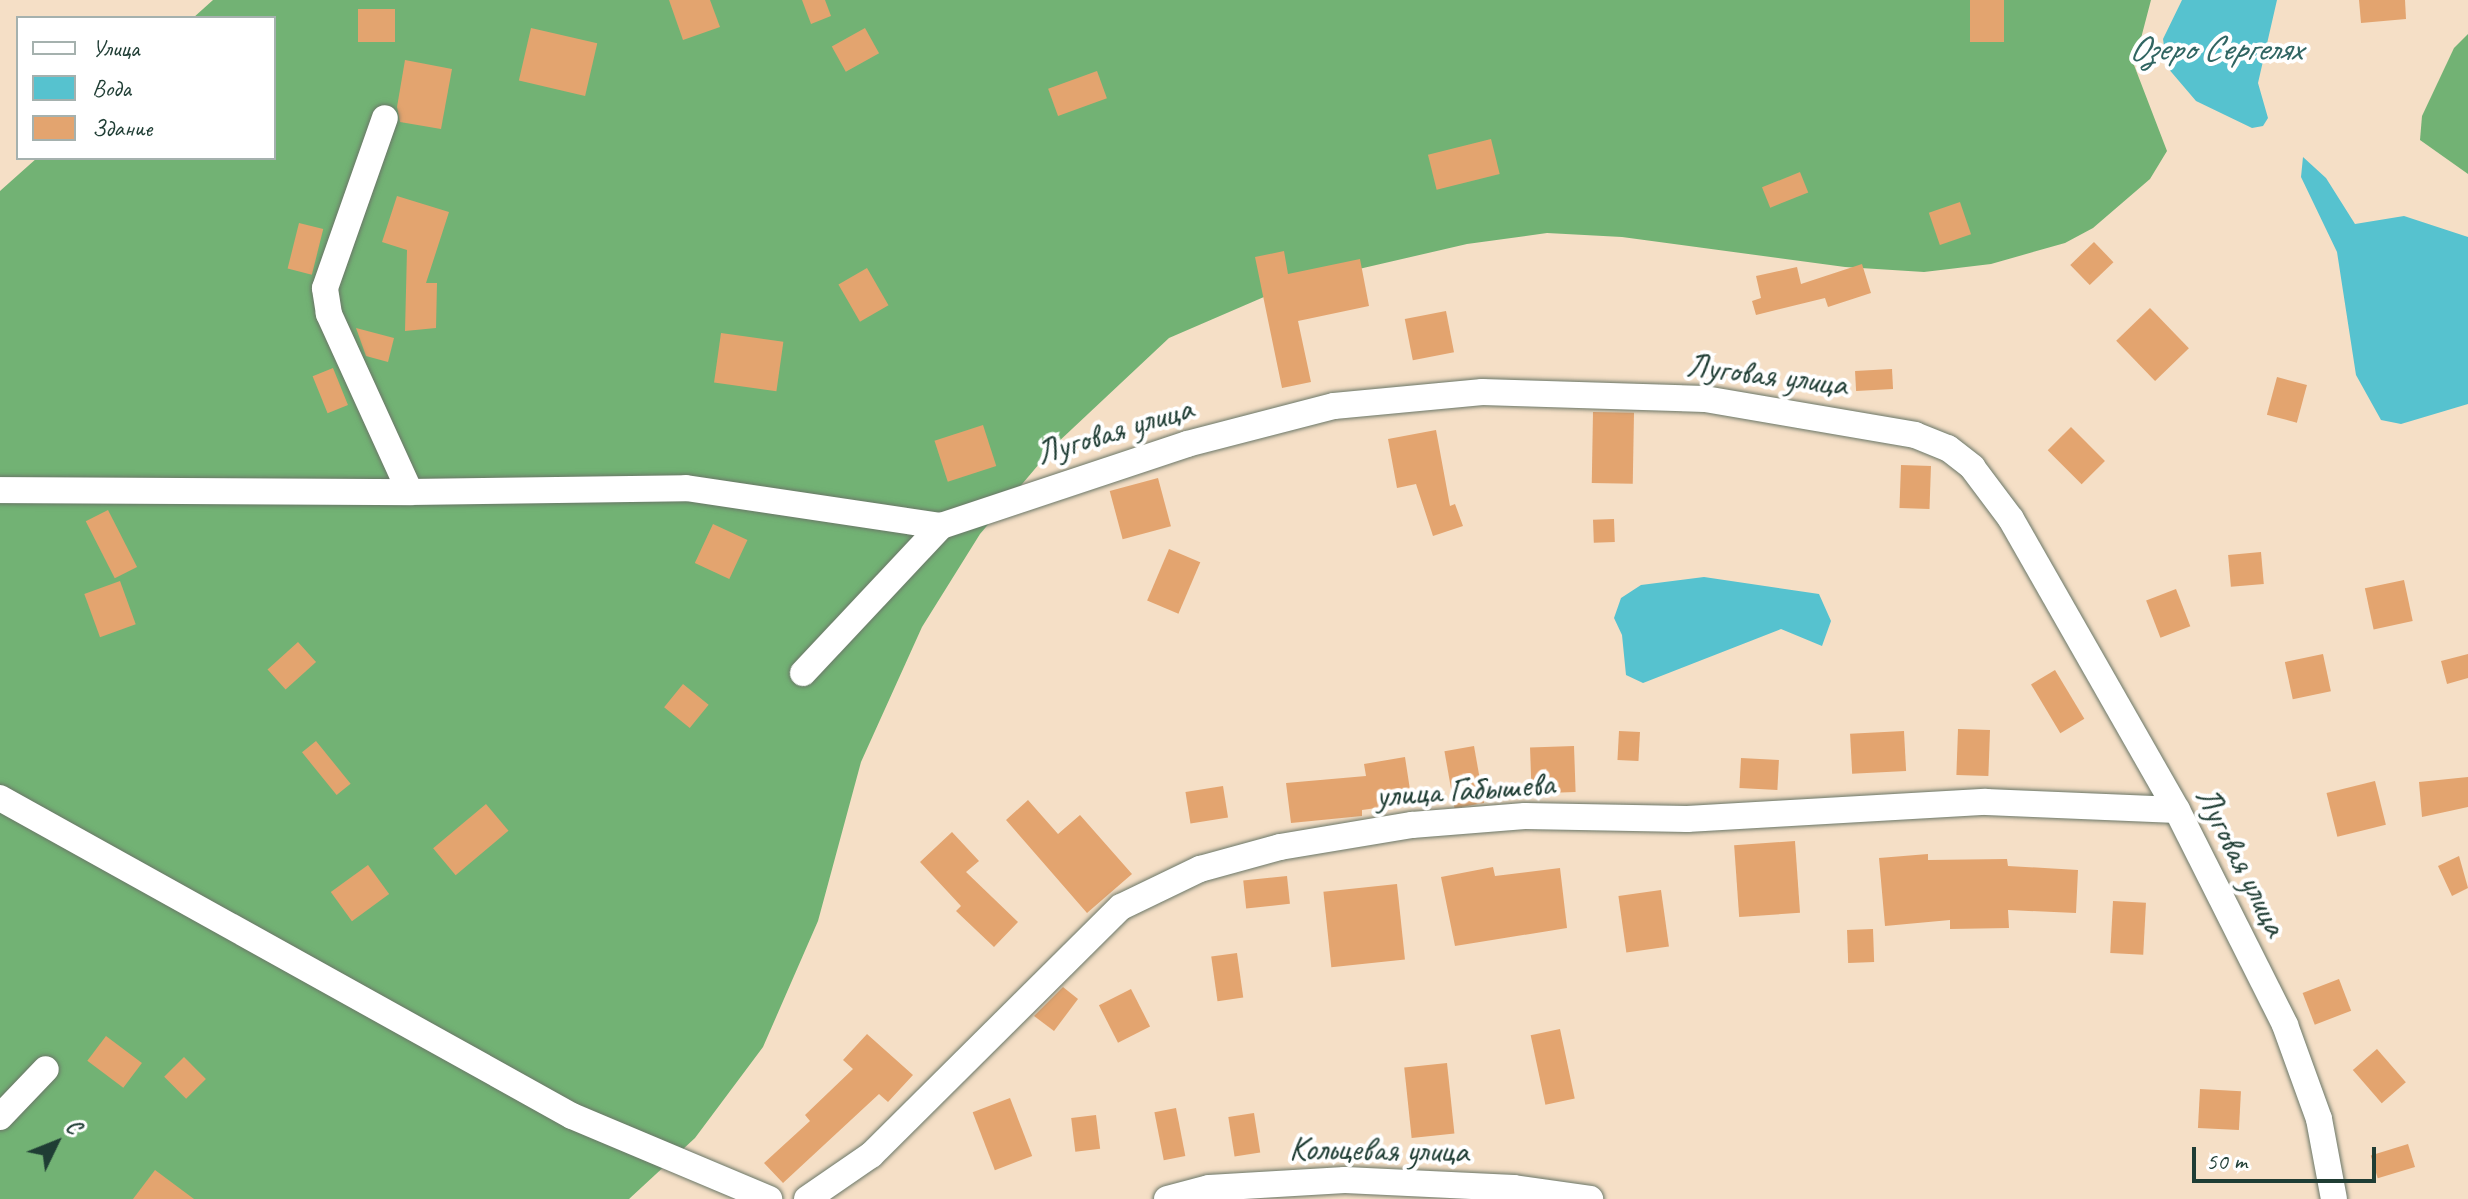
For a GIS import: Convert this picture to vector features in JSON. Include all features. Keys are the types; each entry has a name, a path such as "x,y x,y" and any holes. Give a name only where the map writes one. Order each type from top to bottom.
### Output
{"street":[{"path":"385,118 325,288 329,314 410,492"},
{"name":"Луговая улица","path":"803,673 941,526 1187,444 1334,406 1482,392 1705,399 1871,424 1948,448 1972,467 2033,554 2177,810 2285,1025 2319,1119 2334,1199"},
{"path":"0,490 410,492 686,488 941,526"},
{"path":"0,798 572,1116 769,1199"},
{"name":"улица Габышева","path":"807,1199 871,1155 1121,907 1200,869 1280,847 1412,825 1525,816 1687,819 1986,802 2177,810"},
{"path":"0,1117 46,1069"},
{"name":"Кольцевая улица","path":"1167,1199 1209,1188 1345,1180 1514,1188 1590,1199"}],"green space":[{"path":"213,0 2151,0 2134,65 2167,151 2150,179 2093,228 2065,243 1991,264 1924,272 1845,267 1622,237 1547,233 1467,244 1294,284 1169,338 1056,444 980,534 922,627 861,762 818,921 763,1047 695,1138 629,1199 0,1199 0,191 35,160 276,160 276,16 195,16"},
{"path":"2468,34 2468,174 2420,140 2422,116 2454,48"}],"water":[{"name":"Озеро Сергелях","path":"2182,0 2277,0 2258,83 2268,118 2263,126 2252,128 2196,101 2167,67 2163,39"},
{"path":"2303,157 2326,178 2355,224 2404,216 2468,237 2468,404 2401,424 2381,420 2356,375 2337,252 2301,177"},
{"path":"1704,577 1819,594 1831,621 1822,646 1781,629 1643,683 1626,675 1622,635 1614,618 1621,598 1641,585"}],"building":[{"path":"669,0 710,0 720,27 683,40"},
{"path":"802,0 825,0 831,16 811,24"},
{"path":"1970,0 2004,0 2004,42 1970,42"},
{"path":"2359,0 2405,0 2406,19 2361,23"},
{"path":"358,9 395,9 395,42 358,42"},
{"path":"531,28 597,43 585,96 519,81"},
{"path":"865,28 879,53 846,72 832,46"},
{"path":"405,60 452,69 441,129 400,122 397,107"},
{"path":"1097,71 1107,98 1058,116 1048,89"},
{"path":"1491,139 1500,174 1437,190 1428,155"},
{"path":"1800,172 1808,192 1770,208 1762,187"},
{"path":"397,196 449,212 426,283 437,283 436,328 405,331 407,250 382,242"},
{"path":"1960,202 1971,234 1940,245 1929,213"},
{"path":"299,223 323,229 312,275 288,269"},
{"path":"2094,242 2113,262 2090,285 2070,265"},
{"path":"1284,251 1288,274 1360,259 1369,306 1298,321 1311,382 1282,388 1255,257"},
{"path":"1862,264 1871,293 1828,307 1825,298 1756,315 1752,301 1761,298 1756,276 1797,267 1801,284"},
{"path":"867,268 888,305 860,322 838,284"},
{"path":"2150,308 2189,348 2155,381 2116,341"},
{"path":"1446,311 1454,352 1413,360 1405,319"},
{"path":"356,328 394,338 388,362 366,356"},
{"path":"721,333 783,342 776,391 714,383"},
{"path":"333,368 348,405 328,413 313,376"},
{"path":"1892,369 1893,389 1856,391 1855,371"},
{"path":"2277,377 2307,385 2297,423 2267,415"},
{"path":"1593,412 1634,413 1633,484 1592,483"},
{"path":"983,425 996,466 948,482 934,441"},
{"path":"2071,427 2105,461 2082,484 2048,450"},
{"path":"1436,430 1450,506 1455,504 1463,526 1433,536 1416,484 1397,488 1388,439"},
{"path":"1901,465 1931,466 1929,509 1899,508"},
{"path":"1158,478 1171,526 1123,539 1110,491"},
{"path":"108,510 137,567 115,578 86,521"},
{"path":"1614,519 1615,542 1594,543 1593,520"},
{"path":"713,524 747,540 729,579 695,563"},
{"path":"1169,549 1200,562 1178,614 1147,601"},
{"path":"2261,552 2264,584 2231,587 2228,555"},
{"path":"2404,580 2413,621 2374,629 2365,588"},
{"path":"120,581 136,624 100,637 84,594"},
{"path":"2176,589 2190,626 2160,638 2146,600"},
{"path":"298,642 316,662 286,689 268,669"},
{"path":"2323,654 2331,691 2293,699 2285,662"},
{"path":"2468,654 2468,678 2447,684 2441,661"},
{"path":"2055,670 2084,719 2060,733 2031,684"},
{"path":"683,684 709,705 690,728 664,707"},
{"path":"1958,729 1990,730 1988,776 1956,775"},
{"path":"1619,731 1640,732 1638,761 1617,760"},
{"path":"1904,731 1906,771 1852,774 1850,734"},
{"path":"316,741 351,784 337,795 302,752"},
{"path":"1474,746 1484,803 1455,808 1444,751"},
{"path":"1574,746 1576,792 1532,794 1530,748"},
{"path":"1405,757 1412,803 1362,810 1362,816 1291,823 1286,783 1366,776 1364,764"},
{"path":"1741,758 1779,760 1777,790 1739,788"},
{"path":"2468,777 2468,807 2422,817 2419,782"},
{"path":"2375,781 2386,825 2337,837 2326,793"},
{"path":"1223,786 1228,818 1190,824 1185,792"},
{"path":"1028,800 1058,834 1080,815 1132,874 1087,913 1006,820"},
{"path":"486,804 508,831 456,875 433,848"},
{"path":"952,832 979,861 966,872 1018,922 994,947 956,911 961,906 920,862"},
{"path":"1795,841 1800,913 1739,917 1734,845"},
{"path":"1928,854 1928,860 2007,859 2008,866 2078,870 2076,913 2008,910 2009,928 1950,929 1950,920 1885,926 1879,858"},
{"path":"2459,856 2468,888 2452,896 2438,866"},
{"path":"368,865 389,894 352,921 331,892"},
{"path":"1493,867 1495,876 1560,868 1567,928 1455,946 1441,877"},
{"path":"1287,876 1290,904 1246,908 1243,881"},
{"path":"1397,884 1405,960 1331,967 1323,892"},
{"path":"1661,890 1669,946 1626,952 1618,896"},
{"path":"2113,901 2146,903 2143,955 2110,953"},
{"path":"1873,929 1874,962 1848,963 1847,930"},
{"path":"1237,953 1243,998 1218,1001 1211,957"},
{"path":"2339,979 2351,1011 2315,1025 2303,993"},
{"path":"1063,987 1078,999 1054,1031 1034,1016"},
{"path":"1131,989 1150,1026 1118,1043 1099,1005"},
{"path":"1560,1029 1575,1098 1545,1105 1531,1035"},
{"path":"867,1034 913,1075 888,1102 879,1094 783,1183 764,1163 810,1121 805,1115 853,1069 843,1060"},
{"path":"106,1036 142,1063 123,1088 87,1061"},
{"path":"2377,1049 2406,1082 2382,1103 2353,1070"},
{"path":"184,1057 206,1079 186,1099 164,1077"},
{"path":"1447,1063 1454,1134 1412,1138 1404,1067"},
{"path":"2200,1089 2241,1091 2239,1130 2198,1128"},
{"path":"1010,1098 1032,1156 995,1170 973,1112"},
{"path":"1176,1108 1185,1156 1164,1160 1154,1112"},
{"path":"1254,1113 1260,1153 1235,1157 1228,1117"},
{"path":"1096,1115 1100,1149 1075,1152 1071,1118"},
{"path":"2408,1144 2415,1167 2378,1178 2371,1155"},
{"path":"155,1170 194,1199 133,1199"}]}
